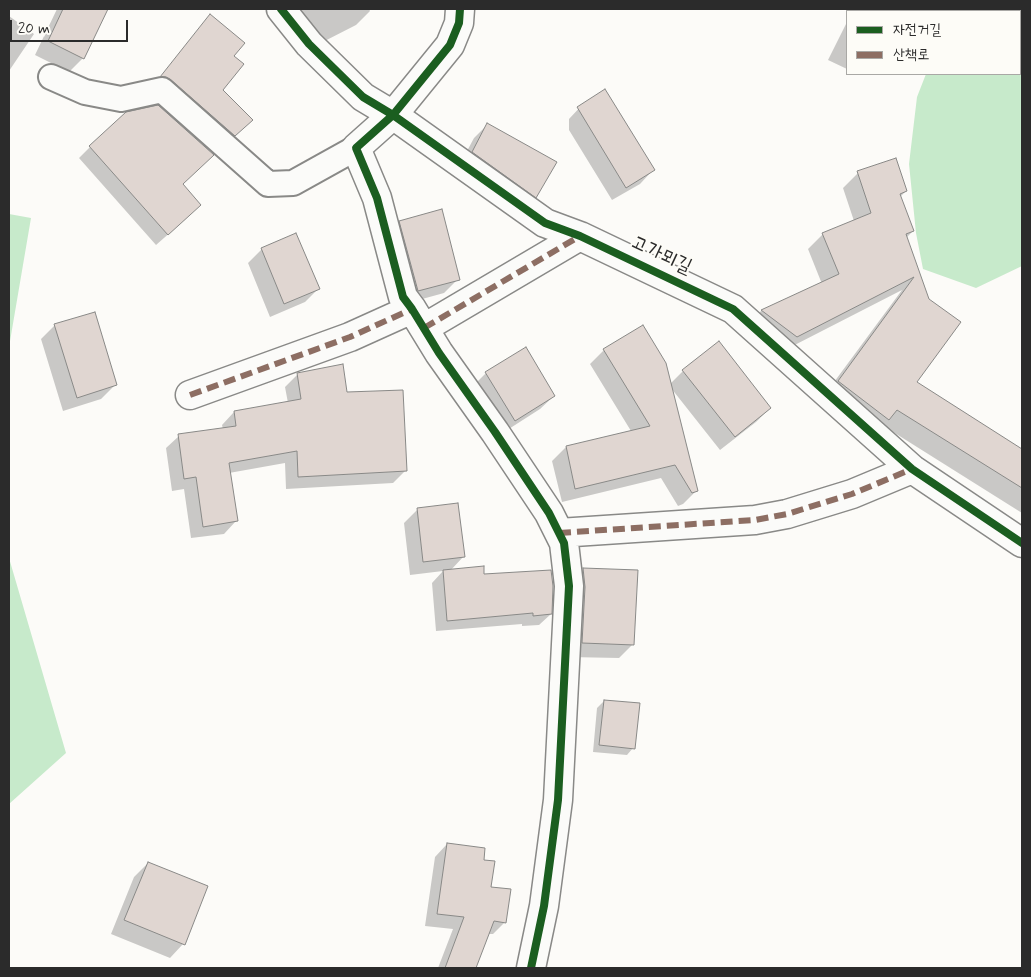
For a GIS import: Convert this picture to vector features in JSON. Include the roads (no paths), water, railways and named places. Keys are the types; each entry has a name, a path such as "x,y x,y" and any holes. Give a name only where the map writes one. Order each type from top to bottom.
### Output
{"street":[{"name":"고가뫼길","path":"281,9 309,44 363,97 393,115 545,223 580,236 733,308 912,468 1022,543"},
{"path":"460,9 459,23 450,45 393,115 356,148 377,198 403,297 439,353 549,512 564,543 569,586 558,800 544,906 531,968"},
{"path":"190,395 350,337 418,319 580,236"},
{"path":"559,533 755,520 787,514 852,494 912,468"}],"lane":[{"path":"50,77 86,92 121,98 162,90 268,184 293,183 356,148"}]}
